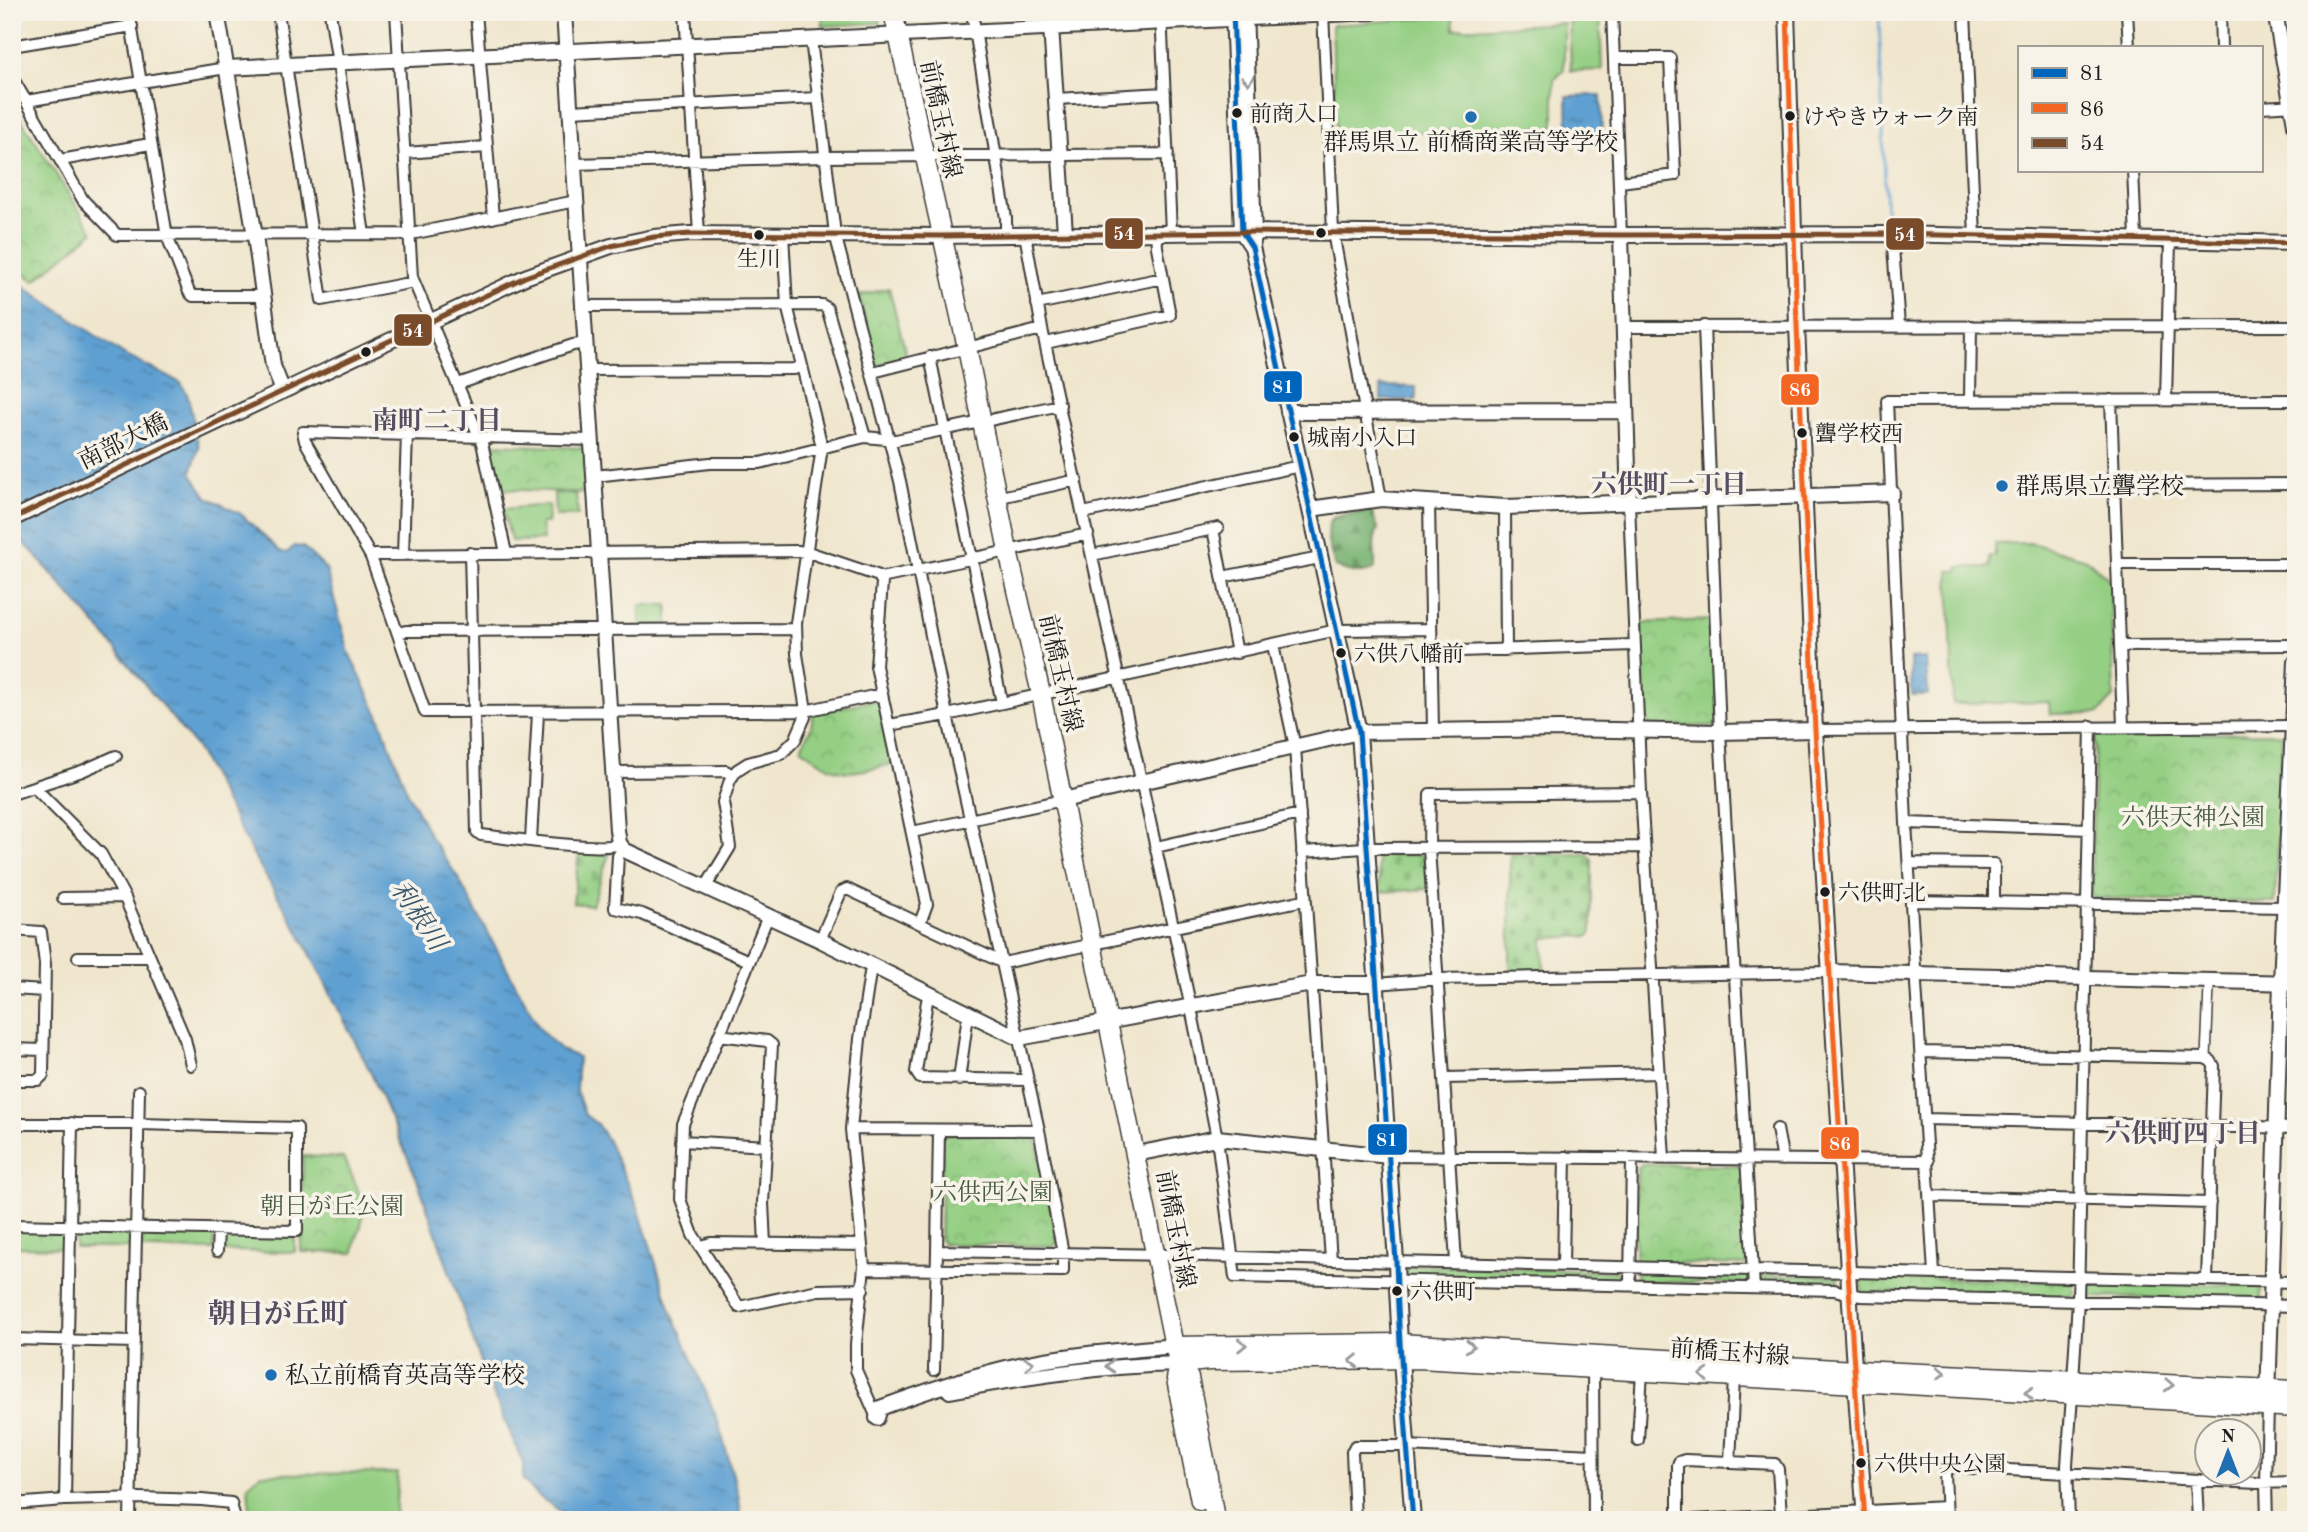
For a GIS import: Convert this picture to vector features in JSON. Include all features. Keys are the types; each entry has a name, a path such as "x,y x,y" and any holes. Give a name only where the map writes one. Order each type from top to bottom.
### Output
{"main road":[{"name":"前橋玉村線","path":"893,12 967,348 996,498 1041,694 1179,1364 1400,1351 1535,1367 1734,1377 1856,1377"},
{"name":"前橋玉村線","path":"1174,1346 1400,1351 1856,1377 1875,1383 2072,1388 2268,1399 2296,1408"},
{"path":"1179,1364 1176,1379 1202,1520"},
{"path":"1179,1364 1189,1378 1214,1520"},
{"name":"前橋玉村線","path":"2268,1399 2296,1390"}],"street":[{"path":"129,12 167,236 191,295 262,296"},
{"path":"217,12 255,236 273,366 283,391"},
{"path":"278,12 322,300 414,282"},
{"path":"330,12 364,234"},
{"path":"396,12 414,282 480,437 506,553"},
{"path":"476,12 493,218"},
{"path":"565,12 613,772 622,847 618,856 615,908 642,914 749,961"},
{"path":"685,12 699,234"},
{"path":"972,12 1006,218 1006,234"},
{"path":"1050,12 1065,233"},
{"path":"26,101 226,68 1051,28 1162,17 1373,12"},
{"path":"1612,12 1634,645 1664,1158"},
{"path":"1787,12 1797,326 1815,730 1865,1515"},
{"path":"1965,12 1975,236"},
{"path":"2127,12 2129,46"},
{"path":"2220,12 2221,46"},
{"path":"2274,12 2294,105 2296,130"},
{"path":"1323,13 1334,232 1381,499"},
{"path":"1239,15 1249,237 1359,732 1413,1520"},
{"path":"1045,343 1167,317 1170,310 1157,247 1164,232 1168,154 1162,17"},
{"path":"12,46 132,26"},
{"path":"811,40 835,234 891,440 947,715 1003,963 1063,1253 1063,1271 864,1269"},
{"path":"1614,58 1671,58 1675,175 1619,182"},
{"path":"12,77 83,200 117,235 411,234 576,201"},
{"path":"1056,99 1165,93"},
{"path":"571,111 817,98"},
{"path":"2262,107 2294,105"},
{"path":"61,160 150,144"},
{"path":"405,153 486,147"},
{"path":"574,164 825,157 1168,154"},
{"path":"2133,172 2136,239"},
{"name":"南部大橋","path":"12,519 525,277 580,256 664,236 942,236 1164,232 1249,237 1334,232 1892,234 2296,243"},
{"path":"705,888 730,847 723,800 733,775 753,761 781,754 792,744 803,725 805,711 796,629 822,447 787,305 783,234"},
{"path":"1025,234 1042,330 1191,1008 1217,1138 1235,1277 1754,1288 1850,1292 1860,1296 2296,1306"},
{"path":"1892,234 1899,326"},
{"path":"2166,400 2170,240"},
{"path":"1037,304 1163,278"},
{"path":"584,306 822,305 827,308 864,437"},
{"path":"1704,326 1720,732 1754,1288"},
{"path":"1970,400 1971,326"},
{"path":"1622,327 2296,326"},
{"path":"873,372 1042,330"},
{"path":"458,384 573,345 587,343"},
{"path":"930,356 1002,703"},
{"path":"588,370 784,369 802,366"},
{"path":"2111,400 2123,726"},
{"path":"1934,1273 1906,823 1887,401 2296,400"},
{"path":"595,476 710,463 760,463 864,437 891,440 946,431 1060,405"},
{"path":"1288,412 1626,411"},
{"path":"592,440 309,431 302,434 370,557 425,712 805,711 883,694"},
{"path":"403,555 407,434"},
{"path":"1083,513 1300,466"},
{"path":"996,498 1076,481"},
{"path":"2114,485 2296,484"},
{"path":"1310,509 1381,499 1505,507 1892,492"},
{"path":"1429,502 1433,730"},
{"path":"1505,507 1506,650"},
{"path":"1092,555 1216,528 1222,577 1237,653"},
{"path":"370,557 470,553 805,552 881,578 1088,534"},
{"path":"470,553 477,832 481,835 622,847 630,855 821,940 1019,1038 1312,984 1829,972 2289,983"},
{"path":"1222,577 1320,558"},
{"path":"2117,564 2296,564"},
{"path":"881,578 876,651 927,904 920,923"},
{"path":"398,633 796,629"},
{"path":"889,725 947,715 1337,630 1431,629"},
{"path":"1273,645 1295,747 1331,1260"},
{"path":"1431,652 1634,645"},
{"path":"2120,646 2296,645"},
{"path":"2267,1520 2276,1127 2289,983 2284,907 2292,828 2296,662"},
{"path":"531,840 538,713"},
{"path":"2069,1520 2067,1473 2079,1277 2091,726"},
{"path":"912,832 1143,783 1359,732 1720,732 2091,726 2293,726"},
{"path":"12,794 35,788 116,756"},
{"path":"613,772 726,771 733,775"},
{"path":"35,788 101,854 125,897 185,1039 191,1065"},
{"path":"1456,1262 1429,848 1430,794 1641,792"},
{"path":"1156,847 1300,814"},
{"path":"1906,823 2089,829"},
{"path":"1302,852 1367,848 1644,847"},
{"path":"1909,863 1994,864 1994,902"},
{"path":"821,940 841,892 847,890 1003,963 1299,901"},
{"path":"63,898 125,897"},
{"path":"1911,901 2284,907"},
{"path":"768,916 684,1118 680,1199 693,1235 739,1307 818,1290 863,1289"},
{"path":"12,930 38,930 42,934 44,991 43,1075 38,1080 12,1080"},
{"path":"78,957 150,957"},
{"path":"874,967 869,981 860,1039 851,1129 864,1269 856,1370 877,1418"},
{"path":"2206,1058 2209,988"},
{"path":"12,989 44,991"},
{"path":"931,995 927,1001 917,1076 923,1079 1028,1080"},
{"path":"959,1080 967,1022 971,1016"},
{"path":"719,1035 767,1041 772,1045 763,1203 765,1244"},
{"path":"12,1049 44,1050"},
{"path":"1921,1052 2206,1058 2211,1061 2214,1066 2207,1280"},
{"path":"1445,1077 1659,1073"},
{"path":"130,1520 139,1091"},
{"path":"1925,1119 2296,1128"},
{"path":"65,1500 72,1123"},
{"path":"12,1124 298,1128 297,1231 12,1225"},
{"path":"851,1129 1039,1130"},
{"path":"1777,1129 1783,1160"},
{"path":"934,1370 939,1130"},
{"path":"1136,1154 1217,1138 1389,1156 1450,1158 1928,1161"},
{"path":"682,1142 767,1146"},
{"path":"1563,1265 1565,1157"},
{"path":"1630,1285 1632,1158"},
{"path":"1930,1196 2210,1203"},
{"path":"217,1251 218,1230"},
{"path":"702,1246 711,1243 862,1245"},
{"path":"937,1251 2296,1282"},
{"path":"12,1339 134,1342"},
{"path":"877,1418 880,1408 1003,1368 1070,1356 1174,1346"},
{"path":"877,1418 927,1397 1000,1381 1109,1366 1179,1364"},
{"path":"1593,1368 1594,1520"},
{"path":"1638,1440 1642,1371"},
{"path":"1730,1462 1734,1377"},
{"path":"1354,1520 1353,1448 1358,1445 1593,1455"},
{"path":"1678,1520 1679,1462 1685,1460 1777,1466 1781,1516"},
{"path":"1947,1520 1944,1476 1949,1467 2192,1480"},
{"path":"2262,1483 2296,1482"},
{"path":"2196,1486 2198,1520"},
{"path":"12,1504 65,1500 202,1500 233,1505 235,1520"},
{"path":"1692,1520 1865,1515 1947,1507"}],"green space":[{"path":"822,12 878,12 880,23 823,26"},
{"path":"1569,12 1600,12 1602,70 1571,71"},
{"path":"1453,16 1454,29 1564,23 1564,70 1554,80 1554,131 1336,132 1332,25"},
{"path":"12,105 93,232 34,281 12,264"},
{"path":"889,288 907,358 877,366 859,296"},
{"path":"492,444 584,448 588,451 591,493 498,489 488,449"},
{"path":"554,493 576,494 578,515 555,516"},
{"path":"549,505 547,523 541,523 543,540 511,541 503,509"},
{"path":"1371,511 1378,528 1374,543 1375,568 1360,573 1335,567 1328,542 1329,522 1335,516"},
{"path":"2031,543 2086,559 2110,580 2114,697 2099,713 2050,714 2049,702 1953,704 1949,571 1958,571 1959,567 1990,567 1990,556 1995,556 1995,544"},
{"path":"640,605 668,605 668,629 640,629"},
{"path":"1713,620 1718,721 1714,726 1650,726 1645,717 1641,623"},
{"path":"875,700 879,703 892,760 889,765 861,771 842,771 824,764 801,748 811,727 813,713"},
{"name":"六供天神公園","path":"2282,733 2275,903 2095,898 2091,894 2095,737 2099,734"},
{"path":"579,852 609,854 592,905 573,903"},
{"path":"1587,854 1592,859 1592,932 1589,936 1543,938 1544,970 1510,973 1510,855"},
{"path":"1377,855 1422,855 1426,859 1429,889 1380,892"},
{"name":"六供西公園","path":"947,1134 1031,1135 1036,1139 1058,1242 1054,1246 944,1244 940,1240 942,1137"},
{"name":"朝日が丘公園","path":"303,1156 343,1158 358,1191 362,1208 361,1226 354,1253 301,1252"},
{"path":"1642,1164 1739,1166 1744,1170 1749,1261 1746,1265 1639,1262 1635,1258 1637,1168"},
{"path":"12,1229 62,1230 66,1234 66,1248 12,1247"},
{"path":"79,1232 127,1233 132,1237 132,1248 75,1248 75,1235"},
{"path":"146,1233 210,1234 214,1237 214,1250 143,1249 143,1237"},
{"path":"226,1235 292,1236 295,1238 295,1252 224,1251"},
{"path":"1407,1265 1626,1272 1627,1279 1406,1276"},
{"path":"1636,1273 1748,1273 1750,1282 1639,1281 1636,1279"},
{"path":"1760,1275 1838,1276 1838,1286 1764,1284"},
{"path":"1861,1276 2071,1282 2074,1293 2071,1296 1862,1292"},
{"path":"2087,1282 2261,1286 2261,1300 2088,1297 2084,1285"},
{"path":"398,1473 395,1520 251,1520 248,1486 260,1474"}],"water":[{"path":"1601,95 1602,137 1568,138 1567,96"},
{"name":"利根川","path":"12,278 124,355 181,383 188,396 199,448 191,473 207,497 241,514 280,551 286,553 295,546 303,547 326,569 349,653 378,714 407,791 430,836 457,876 541,1031 561,1050 578,1057 576,1090 585,1115 597,1124 608,1141 638,1207 670,1308 718,1421 739,1497 741,1520 567,1520 563,1513 538,1496 523,1480 523,1463 486,1377 417,1179 370,1071 299,932 255,858 196,747 98,627 12,532"},
{"path":"1381,386 1416,387 1416,400 1381,400"},
{"path":"1926,658 1928,695 1912,695 1910,659"}],"waterway":[{"path":"1879,12 1886,220"}],"transit line":[{"name":"81","path":"1233,12 1242,232 1252,247 1359,732 1413,1520"},
{"name":"86","path":"1787,12 1797,326 1815,730 1865,1520"},
{"name":"54","path":"12,519 525,277 611,246 654,237 690,234 941,236 1242,232 1892,234 2296,243"}],"place":[{"name":"前商入口","path":"1237,113"},
{"name":"けやきウォーク南","path":"1790,116"},
{"name":"群馬県立 前橋商業高等学校","path":"1471,117"},
{"name":"生川","path":"759,235"},
{"name":"聾学校西","path":"1802,433"},
{"name":"城南小入口","path":"1294,437"},
{"name":"群馬県立聾学校","path":"2002,486"},
{"name":"六供八幡前","path":"1341,653"},
{"name":"六供町北","path":"1825,892"},
{"name":"六供町","path":"1397,1291"},
{"name":"私立前橋育英高等学校","path":"271,1375"},
{"name":"六供中央公園","path":"1861,1463"}],"district":[{"name":"南町二丁目","path":"437,420"},
{"name":"六供町一丁目","path":"1669,484"},
{"name":"六供町四丁目","path":"2183,1133"},
{"name":"朝日が丘町","path":"278,1313"}]}
